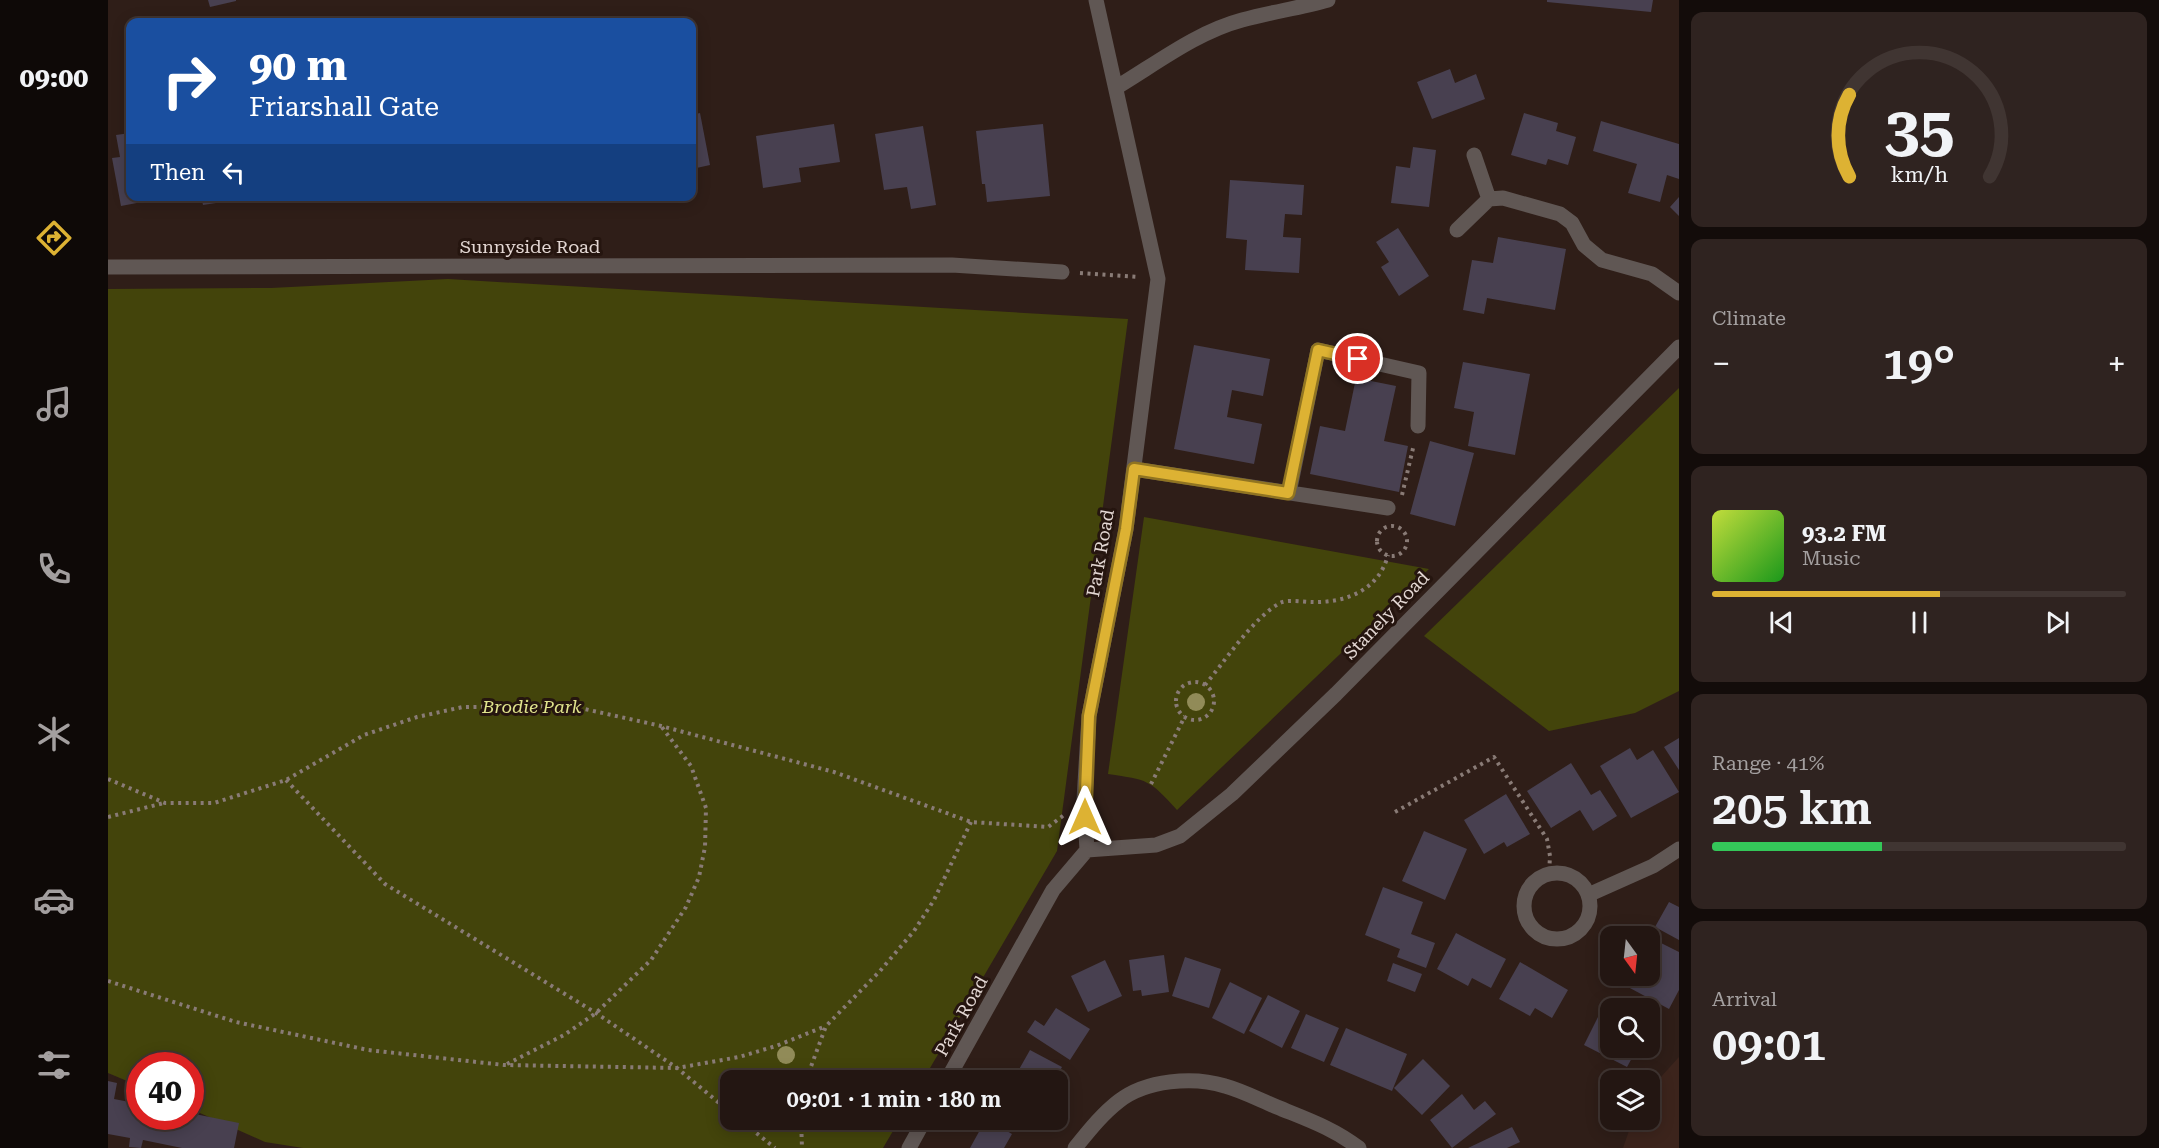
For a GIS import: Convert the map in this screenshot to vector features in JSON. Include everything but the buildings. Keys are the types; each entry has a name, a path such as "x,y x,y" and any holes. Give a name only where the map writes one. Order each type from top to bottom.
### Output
{"street":[{"name":"Park Road","path":"953,1070 1053,890 1087,850 1084,800 1089,716 1126,529 1158,279 1096,0"},
{"path":"1117,87 1197,38 1242,20 1328,0"},
{"path":"1474,155 1489,199"},
{"path":"1457,230 1489,199 1503,198 1560,214 1572,223 1584,245 1602,260 1652,274 1679,293"},
{"name":"Sunnyside Road","path":"108,267 952,265 1062,272"},
{"name":"Stanely Road","path":"1087,850 1156,845 1180,836 1232,794 1336,694 1679,347"},
{"path":"1288,493 1318,350 1419,373 1418,426"},
{"path":"1134,469 1388,508"},
{"path":"1588,895 1653,866 1679,849"},
{"path":"1561,873 1572,876 1581,883 1588,895 1590,912 1586,922 1579,932 1569,938 1549,939 1530,926 1525,916 1524,903 1527,892 1533,882 1549,874 1561,873"},
{"path":"1075,1148 1119,1101 1156,1085 1180,1082 1225,1086 1338,1132 1359,1148"},
{"path":"909,1148 919,1130"}],"path":[{"path":"1062,272 1158,279"},
{"path":"1388,508 1402,496 1418,426"},
{"path":"1388,527 1398,528 1405,534 1406,544 1397,555 1388,555 1380,550 1378,537 1380,532 1388,527"},
{"path":"1205,685 1264,614 1283,601 1337,601 1361,592 1373,584 1383,570 1388,555"},
{"path":"1191,683 1205,685 1212,691 1214,697 1212,710 1203,718 1185,717 1177,706 1178,693 1191,683"},
{"path":"108,818 165,802 214,803 286,780 364,735 417,717 463,707 571,706 661,726 834,772 971,822 1048,827 1084,800"},
{"path":"1151,784 1185,717"},
{"path":"504,1065 564,1035 596,1013 651,960 686,907 699,877 705,847 706,808 691,766 661,726"},
{"path":"1395,812 1494,757 1547,839 1550,856 1549,874"},
{"path":"108,778 165,802"},
{"path":"286,780 384,884 596,1013 677,1068 720,1104"},
{"path":"108,981 236,1022 368,1050 504,1065 677,1068 739,1057 776,1046 826,1026 880,971 914,931 934,900 971,822"},
{"path":"810,1070 826,1026"},
{"path":"753,1130 775,1148"},
{"path":"801,1130 802,1148"}],"shaded area":[{"path":"1679,1057 1679,1148 1623,1148 1629,1130 1660,1130 1660,1078"}],"green space":[{"name":"Brodie Park","path":"448,279 1128,319 1057,851 929,1070 720,1070 720,1130 894,1130 883,1148 303,1148 265,1142 204,1115 204,1052 126,1052 126,1081 108,1073 108,289 271,288"},
{"path":"1679,388 1679,691 1635,713 1549,731 1424,636"},
{"path":"1144,517 1429,569 1177,810 1160,792 1147,783 1108,774"}],"route":[{"path":"1085,817 1089,716 1126,529 1134,469 1288,493 1318,350 1358,359"}]}
